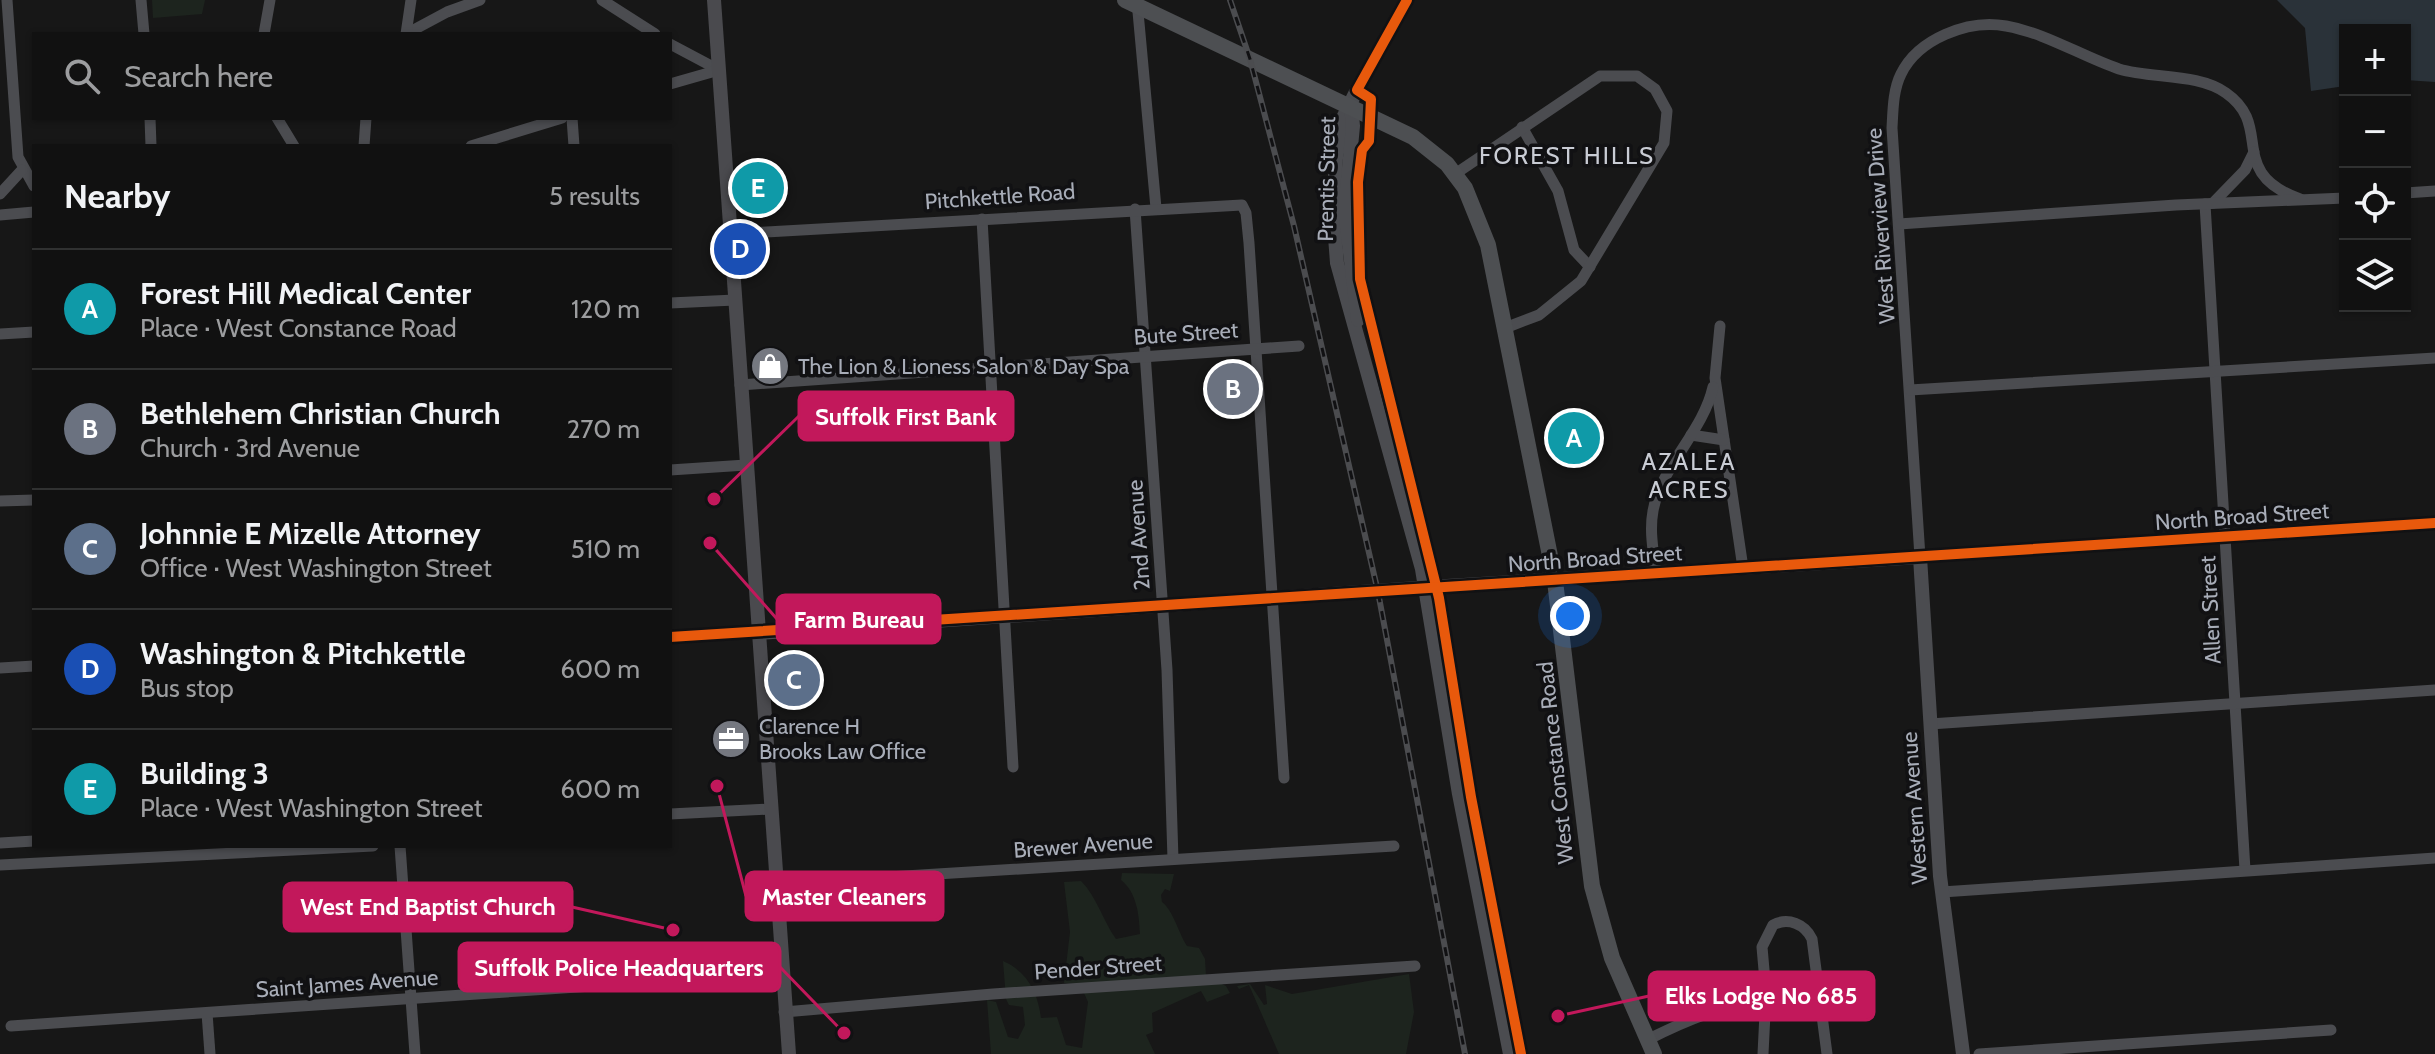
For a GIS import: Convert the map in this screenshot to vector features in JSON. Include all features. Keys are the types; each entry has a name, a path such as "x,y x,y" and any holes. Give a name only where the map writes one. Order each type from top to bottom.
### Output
{"main road":[{"path":"714,0 789,1054"},
{"path":"1354,98 1407,0"},
{"name":"West Constance Road","path":"1133,2 1354,98 1413,137 1455,174 1483,225 1555,581 1592,886 1612,958 1651,1047"}],"street":[{"path":"7,0 18,157 22,170 32,183"},
{"path":"141,0 144,32"},
{"path":"264,32 270,0"},
{"path":"406,32 411,0"},
{"path":"410,32 480,0"},
{"path":"602,0 652,32"},
{"path":"1133,2 1156,208"},
{"name":"West Riverview Drive","path":"1920,557 1892,128 1900,75 1925,47 1950,32 2004,25 2055,41 2121,69 2220,89 2245,114 2264,180 2274,190 2300,199"},
{"path":"672,45 719,70"},
{"path":"672,83 719,70"},
{"path":"1455,174 1600,76 1637,76 1662,98 1668,121 1664,143 1590,267 1570,293 1554,305 1505,328"},
{"name":"Prentis Street","path":"1354,98 1343,118 1336,158 1333,228 1343,294 1359,335 1427,591 1455,769 1510,1054"},
{"path":"150,120 151,144"},
{"path":"278,120 293,144"},
{"path":"364,144 366,120"},
{"path":"478,144 556,120"},
{"path":"572,120 574,144"},
{"path":"1522,127 1558,191 1574,250 1590,267"},
{"path":"2209,203 2245,170 2254,151"},
{"path":"0,194 22,170"},
{"path":"2411,193 2435,191"},
{"path":"1899,224 2209,203 2339,198"},
{"name":"Pitchkettle Road","path":"731,234 1236,203 1245,209 1256,349"},
{"name":"Allen Street","path":"2209,203 2245,870"},
{"name":"2nd Avenue","path":"1135,209 1163,607 1173,859"},
{"path":"0,215 32,212"},
{"path":"982,219 1013,767"},
{"path":"672,303 735,300"},
{"path":"1656,574 1651,527 1655,500 1705,412 1715,378 1720,326"},
{"path":"0,334 32,332"},
{"name":"Bute Street","path":"740,385 1299,346"},
{"path":"1256,349 1284,778"},
{"path":"1910,390 2435,358"},
{"path":"1715,378 1743,568"},
{"path":"1691,435 1724,440"},
{"path":"672,470 746,465"},
{"path":"0,501 32,500"},
{"name":"North Broad Street","path":"758,633 2435,523"},
{"name":"Western Avenue","path":"1920,557 1942,892 1963,1054"},
{"path":"672,637 758,633"},
{"path":"0,668 32,666"},
{"path":"1930,724 2435,690"},
{"path":"672,814 770,809"},
{"path":"0,843 32,841"},
{"name":"Brewer Avenue","path":"775,884 1394,846"},
{"path":"0,865 180,851 296,848"},
{"path":"400,848 415,1054"},
{"path":"1942,892 2435,858"},
{"path":"1763,1054 1766,1002 1763,940 1773,925 1795,923 1812,939 1827,1054"},
{"name":"Pender Street","path":"784,1012 993,994 1415,966"},
{"name":"Saint James Avenue","path":"11,1026 781,973"},
{"path":"1651,1047 1684,1021 1712,1015 1727,1007 1766,1002"},
{"path":"207,1013 210,1054"},
{"path":"1979,1054 2331,1030"}],"shaded area":[{"path":"152,0 205,0 202,14 153,18"},
{"path":"2277,0 2435,0 2435,82 2411,80 2411,24 2339,24 2339,87 2311,91 2305,28"},
{"path":"1122,873 1174,874 1170,891 1165,889 1161,895 1162,902 1187,946 1199,948 1205,959 1206,976 1226,986 1230,993 1207,1002 1201,991 1152,1013 1153,1032 1146,1035 1155,1054 991,1054 987,1000 996,1002 1008,1037 1018,1039 1025,1025 1023,1007 1009,1005 1006,999 1003,961 1019,971 1030,984 1041,1018 1057,1017 1066,1045 1082,1048 1088,1002 1080,984 1064,983 1070,932 1064,882 1081,881 1116,939 1140,934 1136,904 1131,891 1121,880"},
{"path":"1409,974 1414,1012 1406,1054 1279,1054 1249,985 1239,989 1237,986 1250,984 1264,1005 1267,1004 1265,985 1292,994"}],"railway":[{"path":"1230,0 1250,59 1294,226 1378,592 1465,1054"}],"cycle path":[{"path":"1407,0 1357,90 1371,99 1369,141 1362,150 1358,182 1360,279 1439,598 1471,797 1521,1054"},
{"path":"672,637 2435,523"}],"place":[{"name":"Building 3","path":"758,188"},
{"name":"Washington & Pitchkettle","path":"740,249"},
{"name":"The Lion & Lioness Salon & Day Spa","path":"770,366"},
{"name":"Bethlehem Christian Church","path":"1233,389"},
{"name":"Forest Hill Medical Center","path":"1574,438"},
{"name":"Suffolk First Bank","path":"714,499"},
{"name":"Farm Bureau","path":"710,543"},
{"name":"Johnnie E Mizelle Attorney","path":"794,680"},
{"name":"Clarence H Brooks Law Office","path":"731,739"},
{"name":"Master Cleaners","path":"717,786"},
{"name":"West End Baptist Church","path":"673,930"},
{"name":"Elks Lodge No 685","path":"1558,1016"},
{"name":"Suffolk Police Headquarters","path":"844,1033"}],"district":[{"name":"FOREST HILLS","path":"1567,156"},
{"name":"AZALEA ACRES","path":"1689,476"}]}
